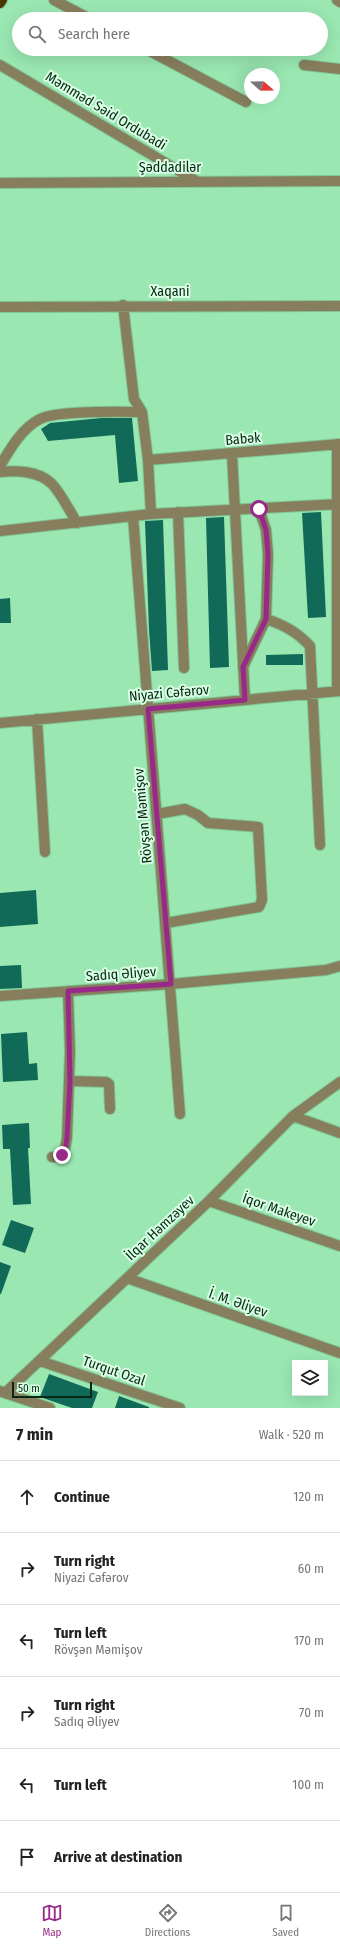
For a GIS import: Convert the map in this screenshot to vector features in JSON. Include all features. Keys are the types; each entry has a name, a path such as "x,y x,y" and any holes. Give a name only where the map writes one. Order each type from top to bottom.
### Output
{"street":[{"path":"54,0 77,12"},
{"path":"159,56 244,101"},
{"path":"304,64 340,70"},
{"name":"Məmməd Səid Ordubadi","path":"0,65 197,181"},
{"name":"Şəddadilər","path":"0,183 340,181"},
{"path":"123,305 134,399 142,412 148,460 151,514"},
{"name":"Xaqani","path":"0,307 123,305 340,306"},
{"path":"0,466 9,450 29,427 41,418 69,413 142,412"},
{"path":"338,444 338,691"},
{"name":"Babək","path":"148,460 338,444"},
{"path":"232,454 245,700"},
{"path":"0,472 13,470 37,475 52,483 77,523"},
{"path":"0,531 151,514 339,504"},
{"path":"243,667 266,619 268,554 266,530 259,509"},
{"path":"178,512 184,668"},
{"name":"Rövşən Məmişov","path":"133,516 171,984 180,1114"},
{"path":"266,619 282,624 299,634 310,646 320,845"},
{"name":"Niyazi Cəfərov","path":"0,723 338,691"},
{"path":"37,719 45,852"},
{"path":"156,814 185,810 198,815 208,823 258,827 262,900 259,907 166,923"},
{"name":"Sadıq Əliyev","path":"0,996 171,984 326,970 340,966"},
{"path":"52,1157 58,1158 65,1151 70,1081 68,991"},
{"path":"70,1081 106,1082 109,1084 110,1109"},
{"name":"İlqar Həmzəyev","path":"3,1392 40,1361 209,1201 294,1116 340,1082"},
{"path":"294,1116 340,1133"},
{"name":"İqor Makeyev","path":"209,1201 340,1246"},
{"name":"İ. M. Əliyev","path":"127,1278 340,1353"},
{"name":"Turqut Ozal","path":"40,1361 180,1408"},
{"path":"3,1392 50,1408"}],"building":[{"path":"101,418 132,418 138,481 119,483 115,435 48,441 41,429 50,423"},
{"path":"321,512 326,617 308,618 302,513"},
{"path":"224,517 229,667 210,668 206,518"},
{"path":"163,520 168,670 152,671 145,521"},
{"path":"10,598 11,623 0,623 0,599"},
{"path":"303,654 303,665 266,665 266,655"},
{"path":"36,890 38,924 0,927 0,893"},
{"path":"21,965 22,988 0,989 0,966"},
{"path":"27,1032 29,1064 37,1063 38,1080 3,1082 1,1034"},
{"path":"29,1123 30,1148 28,1148 31,1204 13,1205 10,1149 3,1149 2,1125"},
{"path":"11,1220 34,1228 25,1253 2,1245"},
{"path":"0,1262 11,1266 1,1294 0,1294"},
{"path":"49,1374 98,1392 92,1408 72,1408 40,1397"},
{"path":"119,1396 149,1407 149,1408 115,1408"}],"route":[{"path":"62,1155 65,1151 67,1138 66,1128 70,1081 68,991 171,984 148,709 245,700 243,667 266,619 268,554 266,530 259,509"}]}
